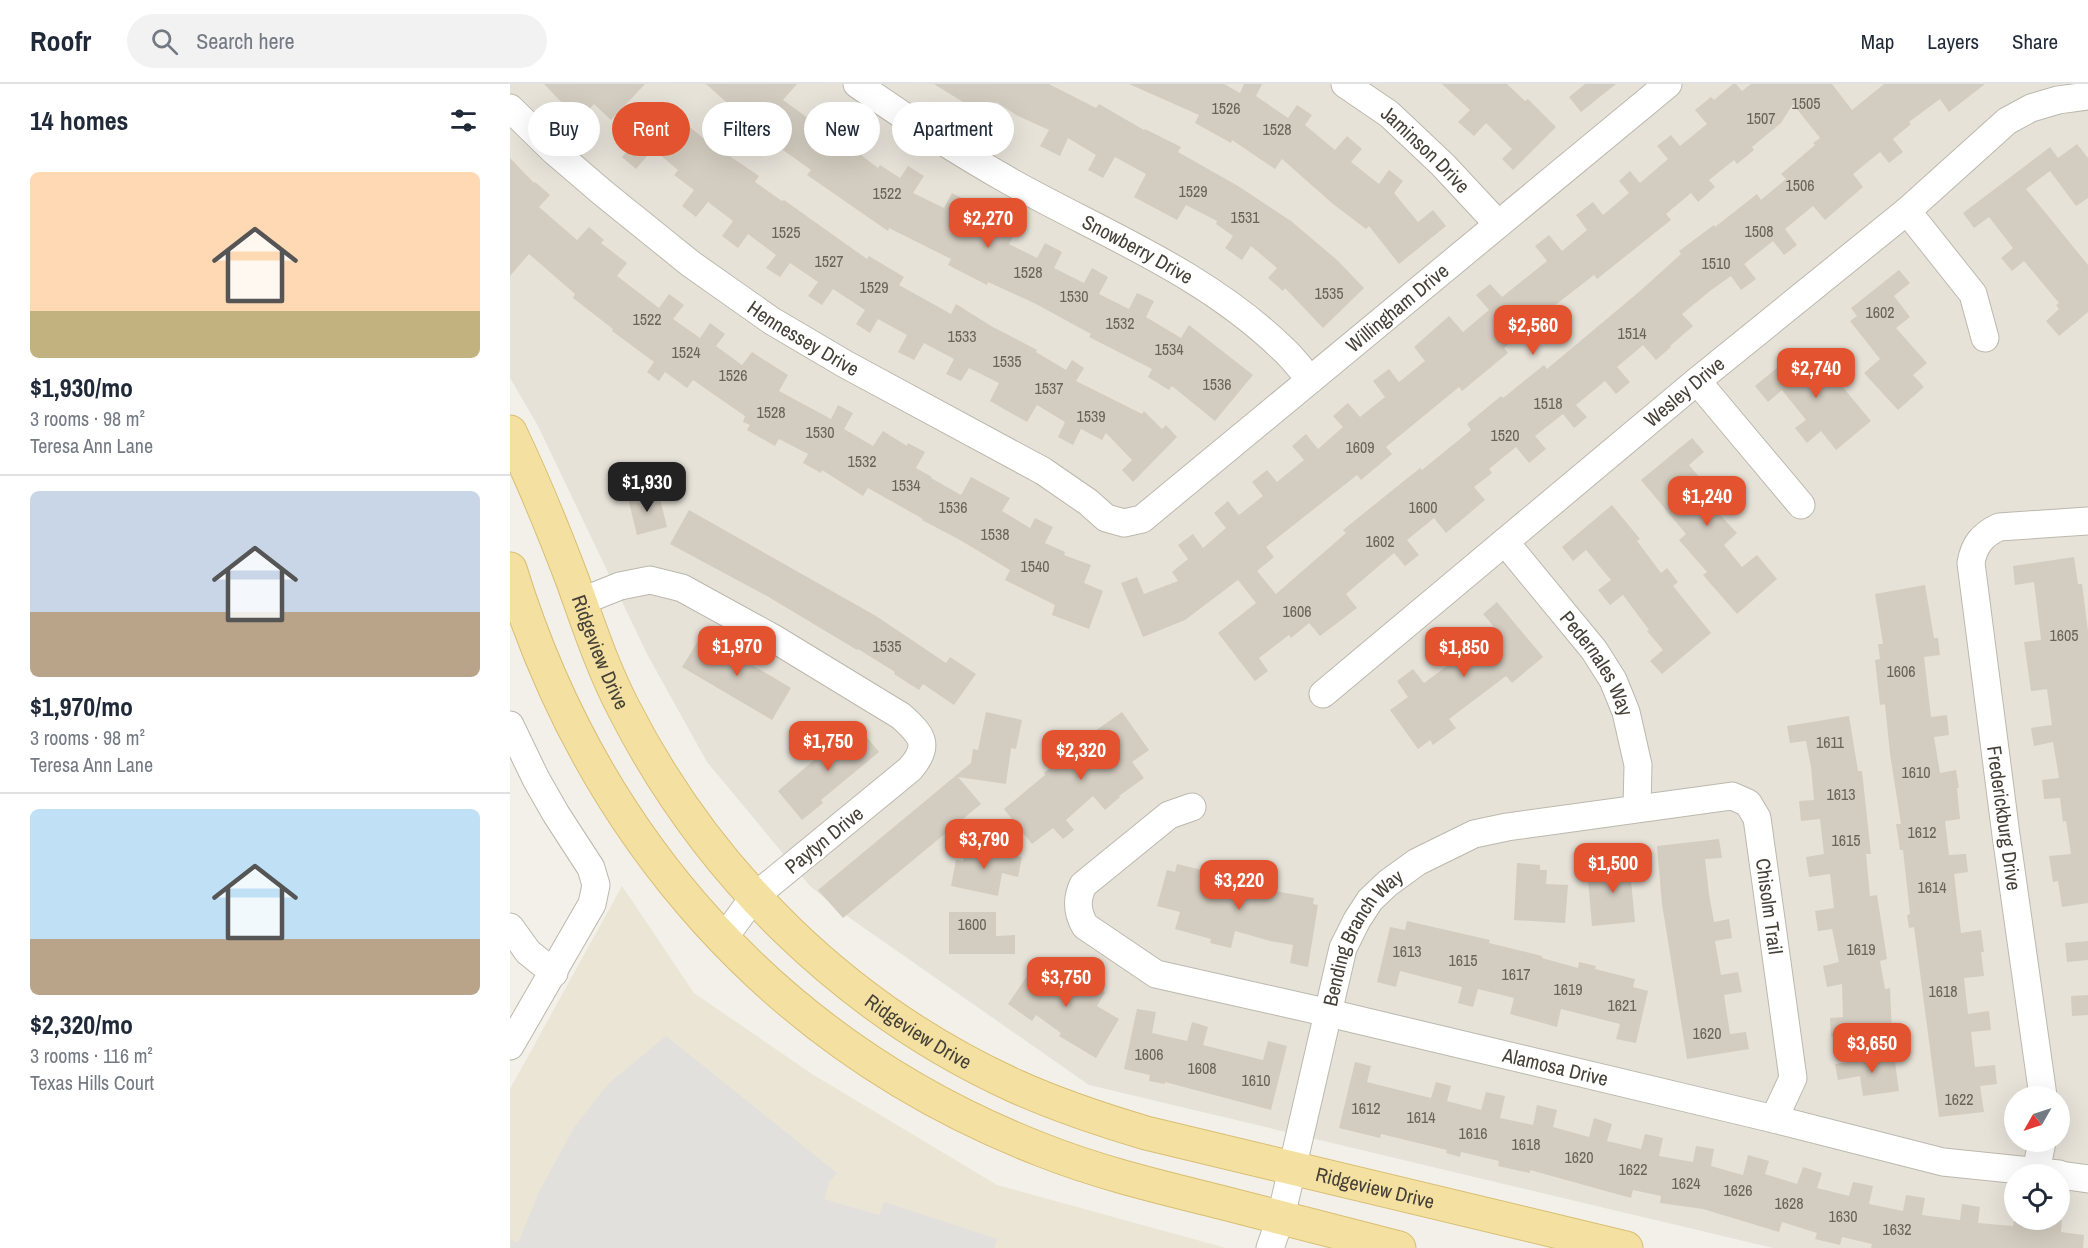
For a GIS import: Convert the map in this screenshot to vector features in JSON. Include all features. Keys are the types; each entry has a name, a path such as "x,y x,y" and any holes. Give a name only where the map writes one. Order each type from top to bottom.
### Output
{"main road":[{"name":"Ridgeview Drive","path":"510,432 541,500 604,667 645,748 694,824 754,897 819,960 855,989 932,1042 973,1065 1015,1086 1101,1120 1146,1133 1626,1248"},
{"path":"510,569 537,649 555,691 597,772 647,848 723,939 778,991 841,1042 911,1087 959,1113 1033,1147 1140,1182 1399,1248"}],"street":[{"name":"Snowberry Drive","path":"857,84 925,131 1012,182 1188,276 1250,320 1284,350 1310,380"},
{"name":"Jaminson Drive","path":"1345,84 1389,114 1443,165 1498,224"},
{"name":"Willingham Drive","path":"1124,523 1142,519 1668,84"},
{"name":"Wesley Drive","path":"1323,694 1697,381 1907,212 2007,121 2031,108 2058,99 2088,96"},
{"name":"Hennessey Drive","path":"510,108 554,151 612,200 691,264 772,321 845,364 1043,471 1088,502 1106,518 1124,523"},
{"path":"1907,212 1973,294 1985,338"},
{"path":"1697,381 1801,505"},
{"name":"Frederickburg Drive","path":"2042,1086 1971,563 1973,551 1979,540 1988,532 1999,527 2088,521"},
{"name":"Pedernales Way","path":"1506,542 1594,650 1613,680 1626,712 1638,765 1638,808"},
{"name":"Paytyn Drive","path":"580,602 620,586 650,580 682,588 773,638 901,716 915,728 922,742 921,756 910,769 754,897 723,939"},
{"path":"510,725 536,779 591,868 596,885 592,904 510,1046"},
{"name":"Chisolm Trail","path":"1638,808 1732,796 1748,803 1754,810 1757,818 1793,1078 1774,1119"},
{"name":"Alamosa Drive","path":"1192,807 1169,814 1083,885 1079,895 1080,917 1085,926 1156,974 1774,1119 1943,1162 2004,1168"},
{"name":"Bending Branch Way","path":"1270,1248 1281,1217 1293,1168 1343,948 1370,900 1388,883 1417,862 1474,834 1638,808"},
{"path":"510,927 528,952 554,973"},
{"name":"Alamosa Drive","path":"2070,1176 2088,1179"}],"shaded area":[{"path":"510,84 2088,84 2088,1248 1773,1248 1089,1085 844,914 810,886 707,762 647,654 538,426 510,378"},
{"path":"622,886 694,993 812,1074 997,1185 1226,1248 510,1248 510,1089"},
{"path":"666,1036 837,1173 829,1182 824,1199 879,1215 884,1202 997,1239 994,1248 510,1248 510,1239 518,1243 540,1190 575,1126 608,1084"}],"building":[{"path":"544,84 645,84 628,102 612,102 611,120 600,110 600,102 561,102"},
{"path":"706,84 797,84 783,100 786,102 726,102"},
{"path":"934,84 1049,84 1096,108 1099,104 1144,130 1181,147 1178,152 1238,186 1291,221 1337,260 1364,288 1323,328 1285,288 1283,291 1268,278 1277,268 1251,246 1242,260 1225,248 1233,236 1216,224 1217,221 1186,205 1177,220 1134,197 1146,174 1115,157 1103,178 1088,170 1096,155 1068,138 1060,156 1040,146 1049,130 1014,113 1014,102 963,102"},
{"path":"1129,84 1224,84 1240,93 1244,84 1262,84 1256,96 1288,118 1297,105 1312,115 1305,125 1335,150 1347,136 1362,149 1351,162 1379,184 1389,170 1403,181 1394,193 1418,222 1433,210 1446,226 1399,264 1369,226 1366,229 1333,204 1282,159 1275,169 1232,140 1231,143 1195,123 1199,115"},
{"path":"1442,84 1507,84 1525,101 1528,99 1556,127 1513,170 1502,159 1512,149 1486,123 1474,136 1458,122 1470,110"},
{"path":"1585,84 1616,84 1581,112 1569,97"},
{"path":"1733,84 1736,84 1742,91 1751,84 1832,84 1852,110 1884,84 1985,84 1949,112 1940,99 1909,122 1911,124 1893,139 1903,152 1889,163 1880,152 1853,174 1863,187 1825,220 1813,206 1785,229 1797,245 1784,255 1773,241 1744,264 1756,279 1741,290 1731,276 1710,291 1682,314 1693,326 1656,360 1643,345 1617,367 1630,382 1616,394 1605,381 1576,405 1587,417 1574,428 1563,414 1535,436 1546,449 1529,463 1516,447 1489,469 1492,473 1474,487 1485,500 1446,533 1434,518 1407,540 1419,555 1405,566 1394,553 1346,594 1357,608 1320,636 1309,623 1291,638 1289,635 1259,658 1268,671 1255,681 1218,633 1256,603 1238,580 1185,620 1143,637 1121,583 1137,577 1144,594 1178,581 1172,572 1188,559 1178,545 1193,534 1203,548 1226,528 1214,513 1228,501 1239,515 1263,496 1252,482 1267,470 1277,482 1304,460 1292,446 1306,434 1318,449 1343,427 1333,416 1348,403 1360,417 1385,397 1373,381 1389,369 1399,382 1425,361 1414,347 1449,316 1463,332 1489,310 1476,295 1490,284 1502,297 1547,261 1535,246 1549,235 1562,251 1587,230 1576,215 1593,202 1603,215 1629,193 1619,181 1630,171 1640,183 1668,159 1657,146 1671,135 1680,146 1707,124 1695,110 1711,97 1714,100","holes":["1793,104 1820,138 1781,174 1786,179 1761,200 1757,194 1715,227 1714,225 1679,251 1681,254 1640,291 1547,369 1544,365 1467,424 1471,430 1343,530 1346,533 1276,594 1257,571 1274,557 1266,547 1357,475 1361,480 1392,454 1386,447 1459,387 1462,391 1508,353 1504,348 1545,313 1594,275 1597,279 1671,220 1666,214 1691,193 1698,202 1715,187 1709,180 1734,160 1737,164 1754,150 1752,147 1781,123"]},
{"path":"792,107 804,115 804,156 862,156 878,168 880,165 900,178 908,166 924,176 913,193 944,208 952,193 970,202 962,218 992,234 999,219 1017,229 1009,244 1037,258 1045,243 1062,252 1054,268 1084,283 1092,268 1108,277 1099,294 1129,309 1137,293 1154,301 1146,317 1181,338 1189,325 1253,375 1215,421 1172,386 1169,390 1148,377 1152,369 1089,337 1091,334 1036,304 988,282 987,285 948,265 951,259 889,228 888,231 807,175 811,170 791,156"},
{"path":"690,127 702,137 702,156 730,156 759,176 755,182 782,201 784,200 867,259 869,256 904,277 899,285 951,314 956,304 991,326 1037,350 1036,352 1066,370 1072,360 1084,368 1076,381 1142,414 1144,411 1162,429 1166,425 1177,437 1133,482 1122,470 1132,460 1106,433 1102,440 1081,429 1073,445 1058,437 1065,422 1037,405 1027,422 990,401 999,383 969,368 961,381 946,374 954,359 924,343 914,360 898,352 907,335 878,319 870,333 856,324 865,310 833,289 822,305 808,296 818,282 790,263 780,277 766,268 776,255 748,234 738,248 722,236 733,221 708,202 696,217 682,206 694,190 674,175 678,170 661,156 690,156"},
{"path":"2077,144 2088,158 2088,198 2076,206 2050,171 2026,189 2088,265 2088,312 2059,336 2046,321 2059,309 2056,305 2059,303 2024,261 2012,271 2001,258 2013,248 1989,217 1974,228 1963,213 2050,147 2058,158"},
{"path":"623,156 647,156 636,169"},
{"path":"510,158 534,183 550,195 539,207 577,240 589,227 604,240 601,243 627,263 617,276 659,308 669,294 684,305 673,319 700,338 710,323 725,334 716,346 742,365 752,352 788,375 779,391 831,419 838,405 853,413 844,429 873,446 883,431 907,446 908,443 925,452 916,468 961,495 971,477 1010,498 1002,511 1030,528 1035,518 1053,527 1045,543 1065,552 1064,555 1091,565 1084,583 1103,591 1089,629 1052,615 1055,605 1005,580 1010,570 960,540 868,488 863,496 822,470 821,473 803,463 808,454 779,439 775,446 747,430 750,425 743,422 745,416 693,380 687,388 665,372 659,381 647,372 654,362 573,298 575,294 529,254 510,276"},
{"path":"1899,270 1910,283 1894,296 1910,317 1896,328 1927,363 1913,375 1924,387 1898,410 1864,373 1880,359 1850,321 1857,316 1851,308"},
{"path":"1799,350 1808,361 1816,355 1871,421 1836,450 1821,431 1807,443 1795,428 1806,420 1782,390 1768,402 1755,386"},
{"path":"1692,438 1704,452 1689,465 1713,493 1722,486 1735,501 1720,515 1737,533 1724,545 1742,567 1757,555 1777,579 1737,614 1703,575 1707,572 1679,540 1686,534 1641,480"},
{"path":"658,491 667,527 637,535 628,498"},
{"path":"1612,505 1640,539 1637,541 1661,573 1667,568 1678,582 1673,586 1711,633 1662,674 1650,661 1663,650 1623,595 1610,605 1598,590 1611,580 1586,550 1573,561 1562,547"},
{"path":"689,510 876,616 946,663 950,657 976,674 954,705 923,684 919,690 858,649 767,596 670,544"},
{"path":"2074,557 2078,584 2082,584 2088,631 2088,903 2062,907 2058,881 2053,882 2049,856 2071,854 2066,821 2063,822 2060,798 2044,799 2042,780 2059,778 2053,742 2034,746 2031,728 2052,725 2047,689 2031,691 2024,642 2041,640 2034,582 2015,585 2013,566"},
{"path":"1925,585 1934,638 1938,638 1940,655 1924,657 1931,717 1947,715 1949,735 1934,737 1940,773 1956,770 1959,788 1957,788 1960,819 1945,821 1949,855 1966,854 1968,872 1954,874 1961,933 1981,930 1984,952 1981,952 1984,976 1964,978 1968,1014 1989,1011 1991,1030 1971,1032 1975,1067 1995,1065 1997,1084 1980,1086 1984,1112 1939,1117 1914,927 1909,928 1907,915 1910,914 1903,850 1900,850 1896,824 1901,824 1885,704 1880,705 1875,660 1880,659 1878,644 1883,644 1875,594"},
{"path":"1497,602 1543,657 1512,683 1506,676 1449,719 1456,728 1433,745 1430,740 1418,749 1390,710 1408,697 1397,681 1413,669 1424,683 1451,663 1439,647 1454,635 1466,650 1494,627 1483,614"},
{"path":"702,635 791,688 772,720 682,667"},
{"path":"986,712 1022,720 1016,749 1011,748 1006,784 958,777 981,804 843,918 818,890 971,763 973,749 978,750"},
{"path":"1122,712 1149,750 1132,762 1144,778 1119,796 1105,810 1093,796 1066,820 1074,830 1063,839 1053,828 1032,844 1004,809 1057,762 1062,767 1091,741 1088,736"},
{"path":"1849,716 1858,771 1862,771 1871,854 1866,854 1870,896 1877,895 1887,959 1880,961 1885,989 1890,988 1892,1034 1831,1037 1830,1018 1843,1017 1842,984 1827,987 1823,966 1839,962 1832,929 1818,931 1815,911 1834,908 1830,874 1809,877 1806,857 1824,854 1820,819 1801,821 1799,801 1814,800 1811,767 1806,741 1790,743 1787,726"},
{"path":"856,724 879,752 821,800 823,803 802,820 778,791"},
{"path":"1719,839 1722,858 1705,859 1709,894 1714,922 1729,919 1732,938 1715,941 1721,975 1738,972 1742,992 1724,995 1730,1034 1746,1032 1749,1049 1687,1059 1662,904 1657,846"},
{"path":"966,846 1022,857 1018,877 1002,873 998,896 951,886 956,860 963,861"},
{"path":"1628,850 1635,922 1592,926 1588,879 1612,877 1610,852"},
{"path":"1517,863 1540,865 1540,870 1547,870 1546,884 1568,885 1565,923 1514,920"},
{"path":"1177,864 1210,872 1209,877 1251,888 1253,881 1269,886 1268,890 1314,898 1313,904 1318,905 1308,967 1290,963 1293,945 1235,931 1231,948 1210,943 1211,939 1175,929 1180,912 1157,906 1167,870 1175,872"},
{"path":"949,912 996,912 996,936 1015,935 1015,954 949,954"},
{"path":"1407,921 1490,940 1489,943 1542,956 1542,958 1578,968 1579,962 1596,966 1595,969 1635,979 1633,987 1648,991 1636,1043 1616,1039 1620,1024 1561,1009 1557,1027 1510,1014 1514,998 1478,989 1473,1007 1458,1003 1462,987 1400,971 1396,987 1377,982 1390,927 1405,930"},
{"path":"2088,941 2088,960 2067,962 2065,943"},
{"path":"1034,966 1054,980 1063,967 1089,985 1090,983 1105,992 1097,1006 1119,1019 1096,1058 1059,1036 1061,1033 1036,1015 1032,1021 1008,1004"},
{"path":"2088,995 2088,1015 2072,1016 2071,996"},
{"path":"1137,1009 1156,1012 1152,1033 1187,1041 1192,1022 1208,1027 1203,1045 1263,1060 1268,1041 1287,1046 1271,1110 1165,1082 1165,1084 1149,1081 1150,1075 1124,1069"},
{"path":"1894,1055 1899,1091 1863,1096 1860,1076 1838,1080 1835,1064"},
{"path":"1355,1062 1371,1066 1367,1082 1431,1098 1436,1082 1451,1086 1447,1101 1481,1110 1486,1092 1505,1096 1500,1118 1533,1125 1537,1105 1557,1110 1553,1127 1589,1137 1594,1118 1612,1124 1607,1141 1641,1149 1645,1134 1663,1138 1659,1156 1693,1162 1696,1146 1714,1149 1711,1166 1743,1175 1748,1155 1769,1161 1765,1174 1797,1184 1803,1167 1822,1173 1817,1188 1849,1196 1853,1182 1873,1186 1869,1204 1903,1211 1906,1195 1925,1198 1922,1215 1960,1220 1962,1204 1980,1207 1978,1223 2004,1225 2004,1230 2061,1230 2061,1232 2084,1235 2083,1248 1871,1248 1872,1244 1842,1237 1840,1245 1815,1239 1817,1233 1782,1222 1779,1232 1703,1209 1660,1203 1661,1196 1633,1190 1631,1198 1530,1170 1530,1173 1498,1166 1499,1161 1461,1152 1460,1157 1446,1153 1447,1150 1381,1134 1380,1138 1339,1128"}]}
